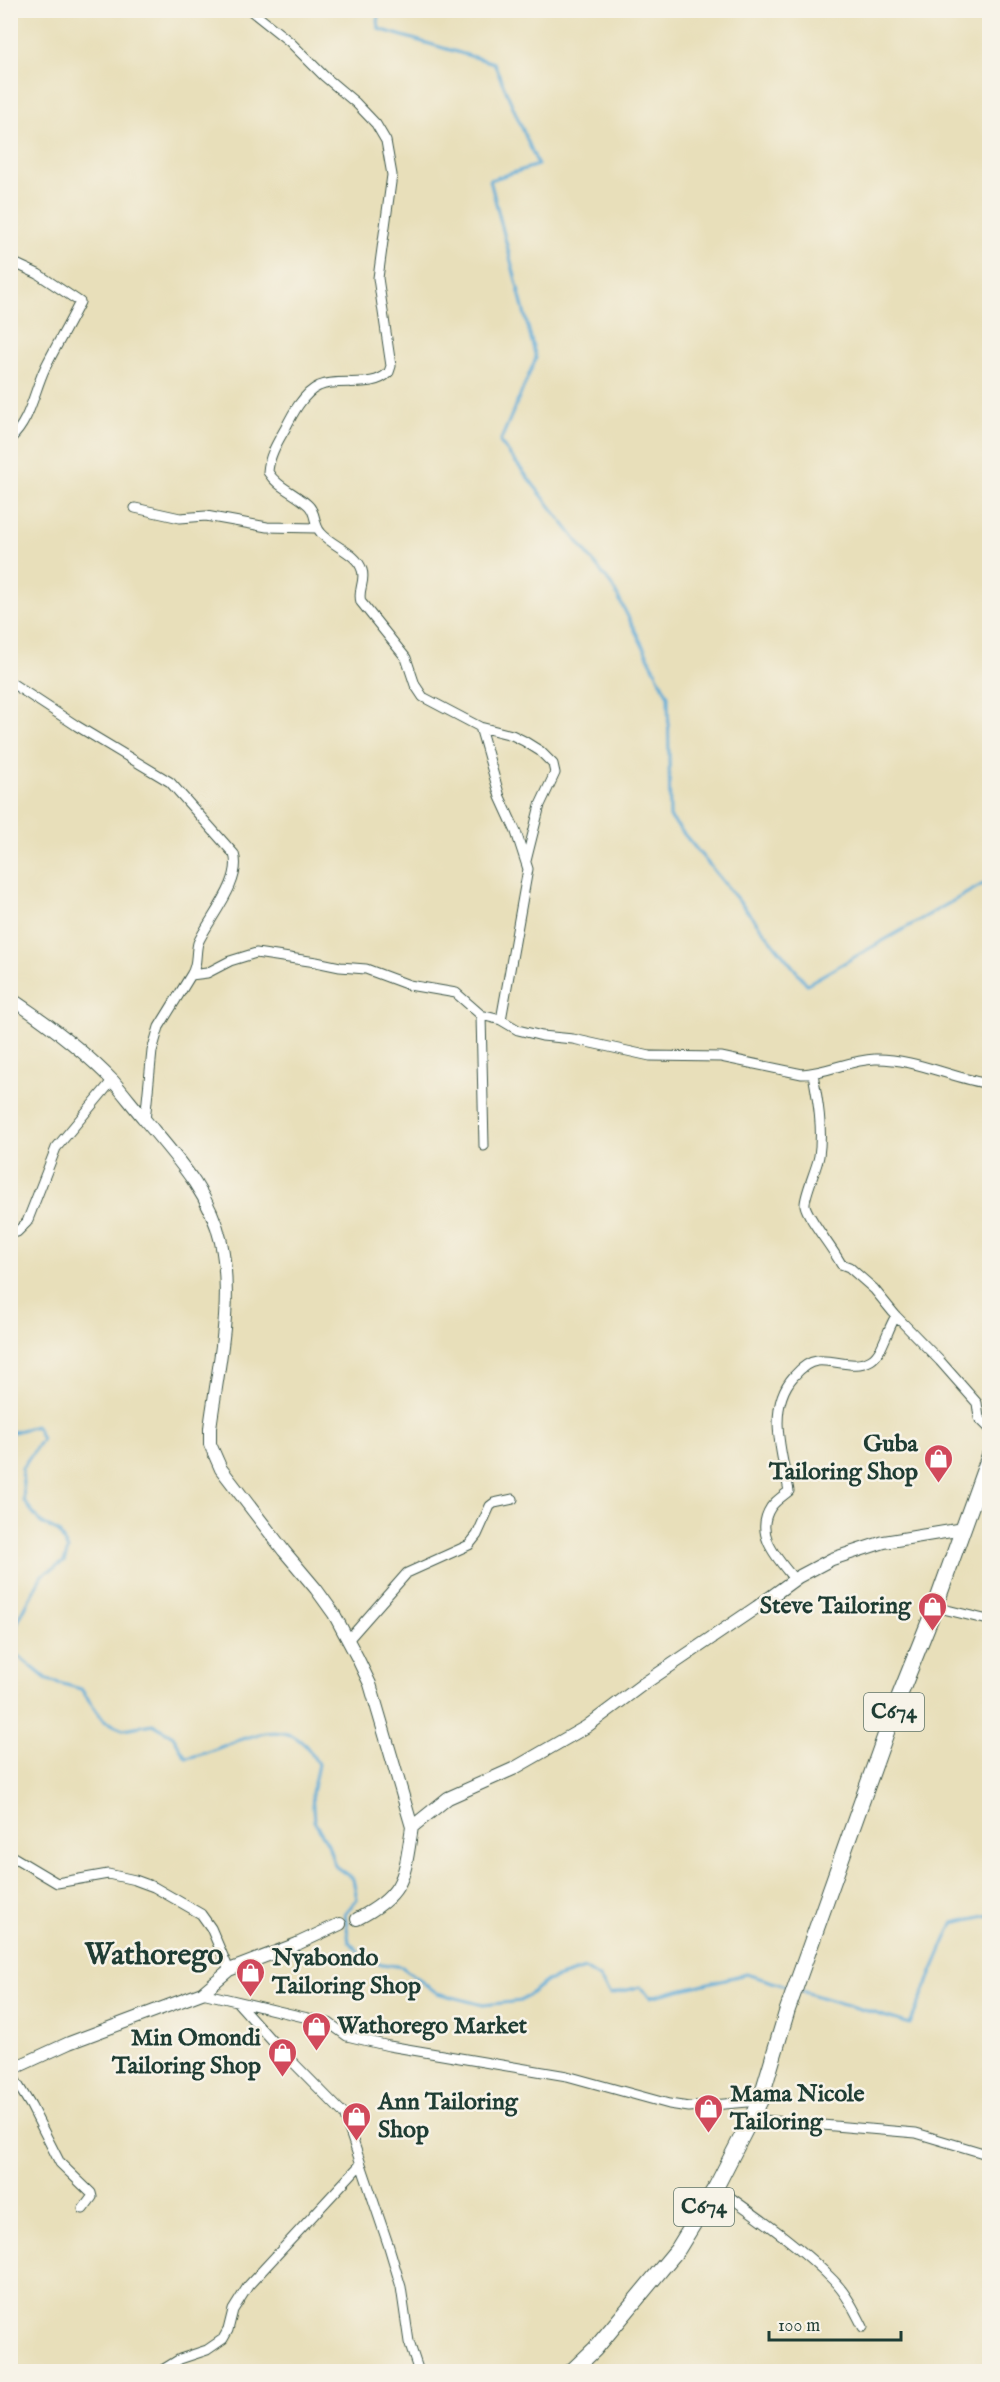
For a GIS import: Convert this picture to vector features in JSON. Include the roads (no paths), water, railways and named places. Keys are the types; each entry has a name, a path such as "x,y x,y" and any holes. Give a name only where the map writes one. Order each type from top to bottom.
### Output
{"main road":[{"name":"C674","path":"571,2372 595,2349 672,2257 716,2187 753,2108 899,1697 935,1607 990,1455"}],"street":[{"path":"250,10 290,42 376,124 386,141 392,175 378,278 391,366 389,372 372,381 333,383 313,390 291,417 271,456 268,472 275,481 313,510 317,528 321,534 358,561 363,576 359,596 361,602 406,658 415,685 423,698 480,727 506,733 524,741 540,751 555,766 555,773 540,805 526,861"},
{"path":"10,261 38,274 80,302 44,370 32,403 16,433 10,439"},
{"path":"135,508 180,518 206,516 267,527 317,528"},
{"path":"10,682 77,726 170,782 234,854 237,869 198,943 196,968 159,1027 152,1051 145,1121"},
{"path":"480,727 500,797 526,861 527,882 501,1020"},
{"path":"191,975 207,973 230,961 256,953 366,969 409,985 456,993 481,1015 501,1020 518,1030 650,1056 721,1057 802,1074 813,1074 854,1061 888,1059 990,1084"},
{"path":"10,998 57,1031 112,1081 180,1160 203,1196 216,1224 221,1243 226,1292 209,1437 213,1452 221,1469 334,1614 348,1640 370,1684 412,1827 405,1872 399,1887 379,1908 357,1919 340,1923 297,1944 229,1970 202,1993 69,2043 10,2071 60,2163 91,2193 92,2197 83,2209"},
{"path":"481,1015 484,1146"},
{"path":"813,1074 820,1119 820,1141 819,1158 806,1207 841,1264 849,1267 874,1289 896,1317 940,1361 977,1403 979,1418 990,1429"},
{"path":"10,1233 17,1232 27,1221 56,1148 112,1081"},
{"path":"794,1579 768,1546 765,1525 766,1515 772,1506 789,1491 780,1437 779,1401 788,1382 804,1366 815,1361 861,1363 874,1358 896,1317"},
{"path":"348,1640 407,1573 469,1545 477,1535 490,1506 513,1499"},
{"path":"412,1827 448,1798 513,1769 586,1727 642,1684 757,1607 794,1579 846,1553 884,1542 963,1529"},
{"path":"935,1607 984,1619 990,1618"},
{"path":"10,1855 57,1884 108,1874 154,1887 201,1914 211,1928 229,1970"},
{"path":"202,1993 329,2023 347,2036 378,2044 567,2076 669,2104 689,2107 753,2108 916,2133 990,2155"},
{"path":"238,2002 273,2042 338,2106 348,2122 401,2287 410,2342 419,2372"},
{"path":"159,2372 180,2359 207,2350 223,2339 233,2310 248,2286 360,2165"},
{"path":"716,2187 768,2225 834,2280 849,2300 863,2327"}],"waterway":[{"path":"377,10 379,29 494,63 538,165 490,180 536,358 500,442 613,587 668,696 670,817 807,984 990,880"},
{"path":"10,1433 36,1426 42,1439 22,1468 24,1501 41,1523 59,1532 68,1550 64,1562 42,1575 16,1625 16,1654 48,1680 81,1689 104,1721 123,1729 153,1724 173,1736 186,1758 263,1733 278,1732 292,1736 305,1745 318,1764 312,1793 314,1821 328,1844 335,1866 353,1879 357,1899 345,1914 349,1942 369,1962 402,1967 437,1993 483,2005 521,2001 547,1981 585,1969 599,1978 610,1994 640,1987 650,1997 746,1974 792,1988"},
{"path":"801,1991 910,2024 953,1923 990,1915"}],"place":[{"name":"Guba Tailoring Shop","path":"939,1484"},
{"name":"Steve Tailoring","path":"932,1632"},
{"name":"Nyabondo Tailoring Shop","path":"251,1998"},
{"name":"Wathorego Market","path":"316,2052"},
{"name":"Min Omondi Tailoring Shop","path":"282,2078"},
{"name":"Mama Nicole Tailoring","path":"709,2134"},
{"name":"Ann Tailoring Shop","path":"357,2142"}],"district":[{"name":"Wathorego","path":"154,1956"}]}
